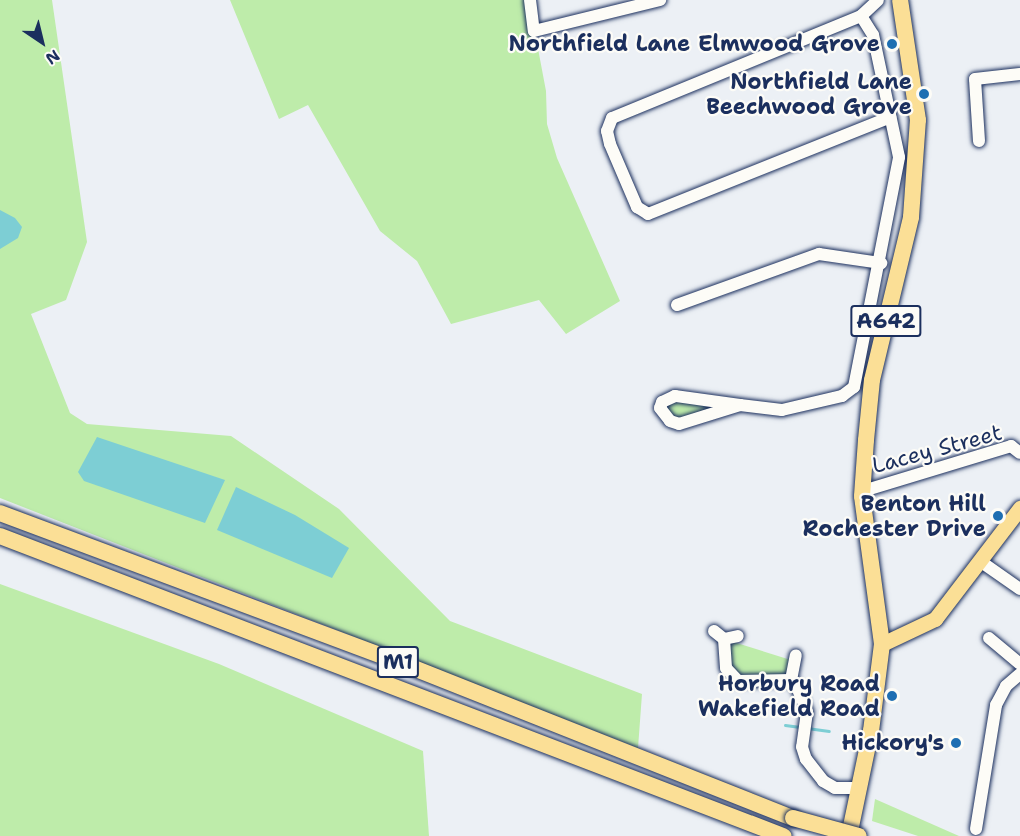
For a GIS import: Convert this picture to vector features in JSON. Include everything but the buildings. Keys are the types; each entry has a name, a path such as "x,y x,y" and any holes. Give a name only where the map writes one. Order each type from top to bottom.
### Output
{"highway":[{"name":"A642","path":"849,836 871,731 882,644 863,491 872,380 910,217 918,120 900,0"},
{"name":"M1","path":"0,513 237,605 401,663 793,818 859,836"},
{"name":"M1","path":"0,536 783,836"}],"main road":[{"path":"882,644 935,619 1020,508"}],"street":[{"path":"531,0 534,31 660,0"},
{"path":"878,0 861,16 612,118 607,132 637,207 648,214 890,117"},
{"path":"740,405 679,424 670,421 660,408 662,402 675,396 782,410 849,393 856,379 899,157 873,35 861,16"},
{"path":"979,141 975,79 1020,75"},
{"path":"677,305 819,254 880,263"},
{"path":"876,285 893,287"},
{"name":"Lacey Street","path":"863,491 1011,446 1020,453"},
{"path":"980,561 1020,589"},
{"path":"714,631 724,639 726,668 738,681 791,680"},
{"path":"724,639 738,636"},
{"path":"988,638 1020,664"},
{"path":"796,655 791,680 804,699 806,759 823,781 835,788 858,788"},
{"path":"976,829 996,705 1005,686 1020,674"}],"green space":[{"path":"0,0 52,0 87,242 66,300 31,314 70,413 87,424 231,436 339,509 450,621 642,694 638,748 0,498"},
{"path":"230,0 527,0 532,38 536,38 546,91 547,124 557,158 620,301 566,334 539,300 451,324 417,261 380,231 308,105 279,119"},
{"path":"668,398 740,405 679,424 662,402"},
{"path":"0,584 219,664 423,751 429,836 0,836"},
{"path":"724,639 794,661 791,680 731,676"},
{"path":"875,799 959,836 918,836 872,821"}],"water":[{"path":"0,210 15,218 22,227 18,238 0,249"},
{"path":"97,437 225,480 205,523 84,481 78,472"},
{"path":"236,487 295,515 349,548 332,578 217,530"}],"waterway":[{"path":"785,725 800,727"},
{"path":"807,728 829,731"}],"place":[{"name":"Northfield Lane Elmwood Grove","path":"892,44"},
{"name":"Northfield Lane Beechwood Grove","path":"924,94"},
{"name":"Benton Hill Rochester Drive","path":"998,516"},
{"name":"Horbury Road Wakefield Road","path":"892,696"},
{"name":"Hickory's","path":"956,743"}]}
